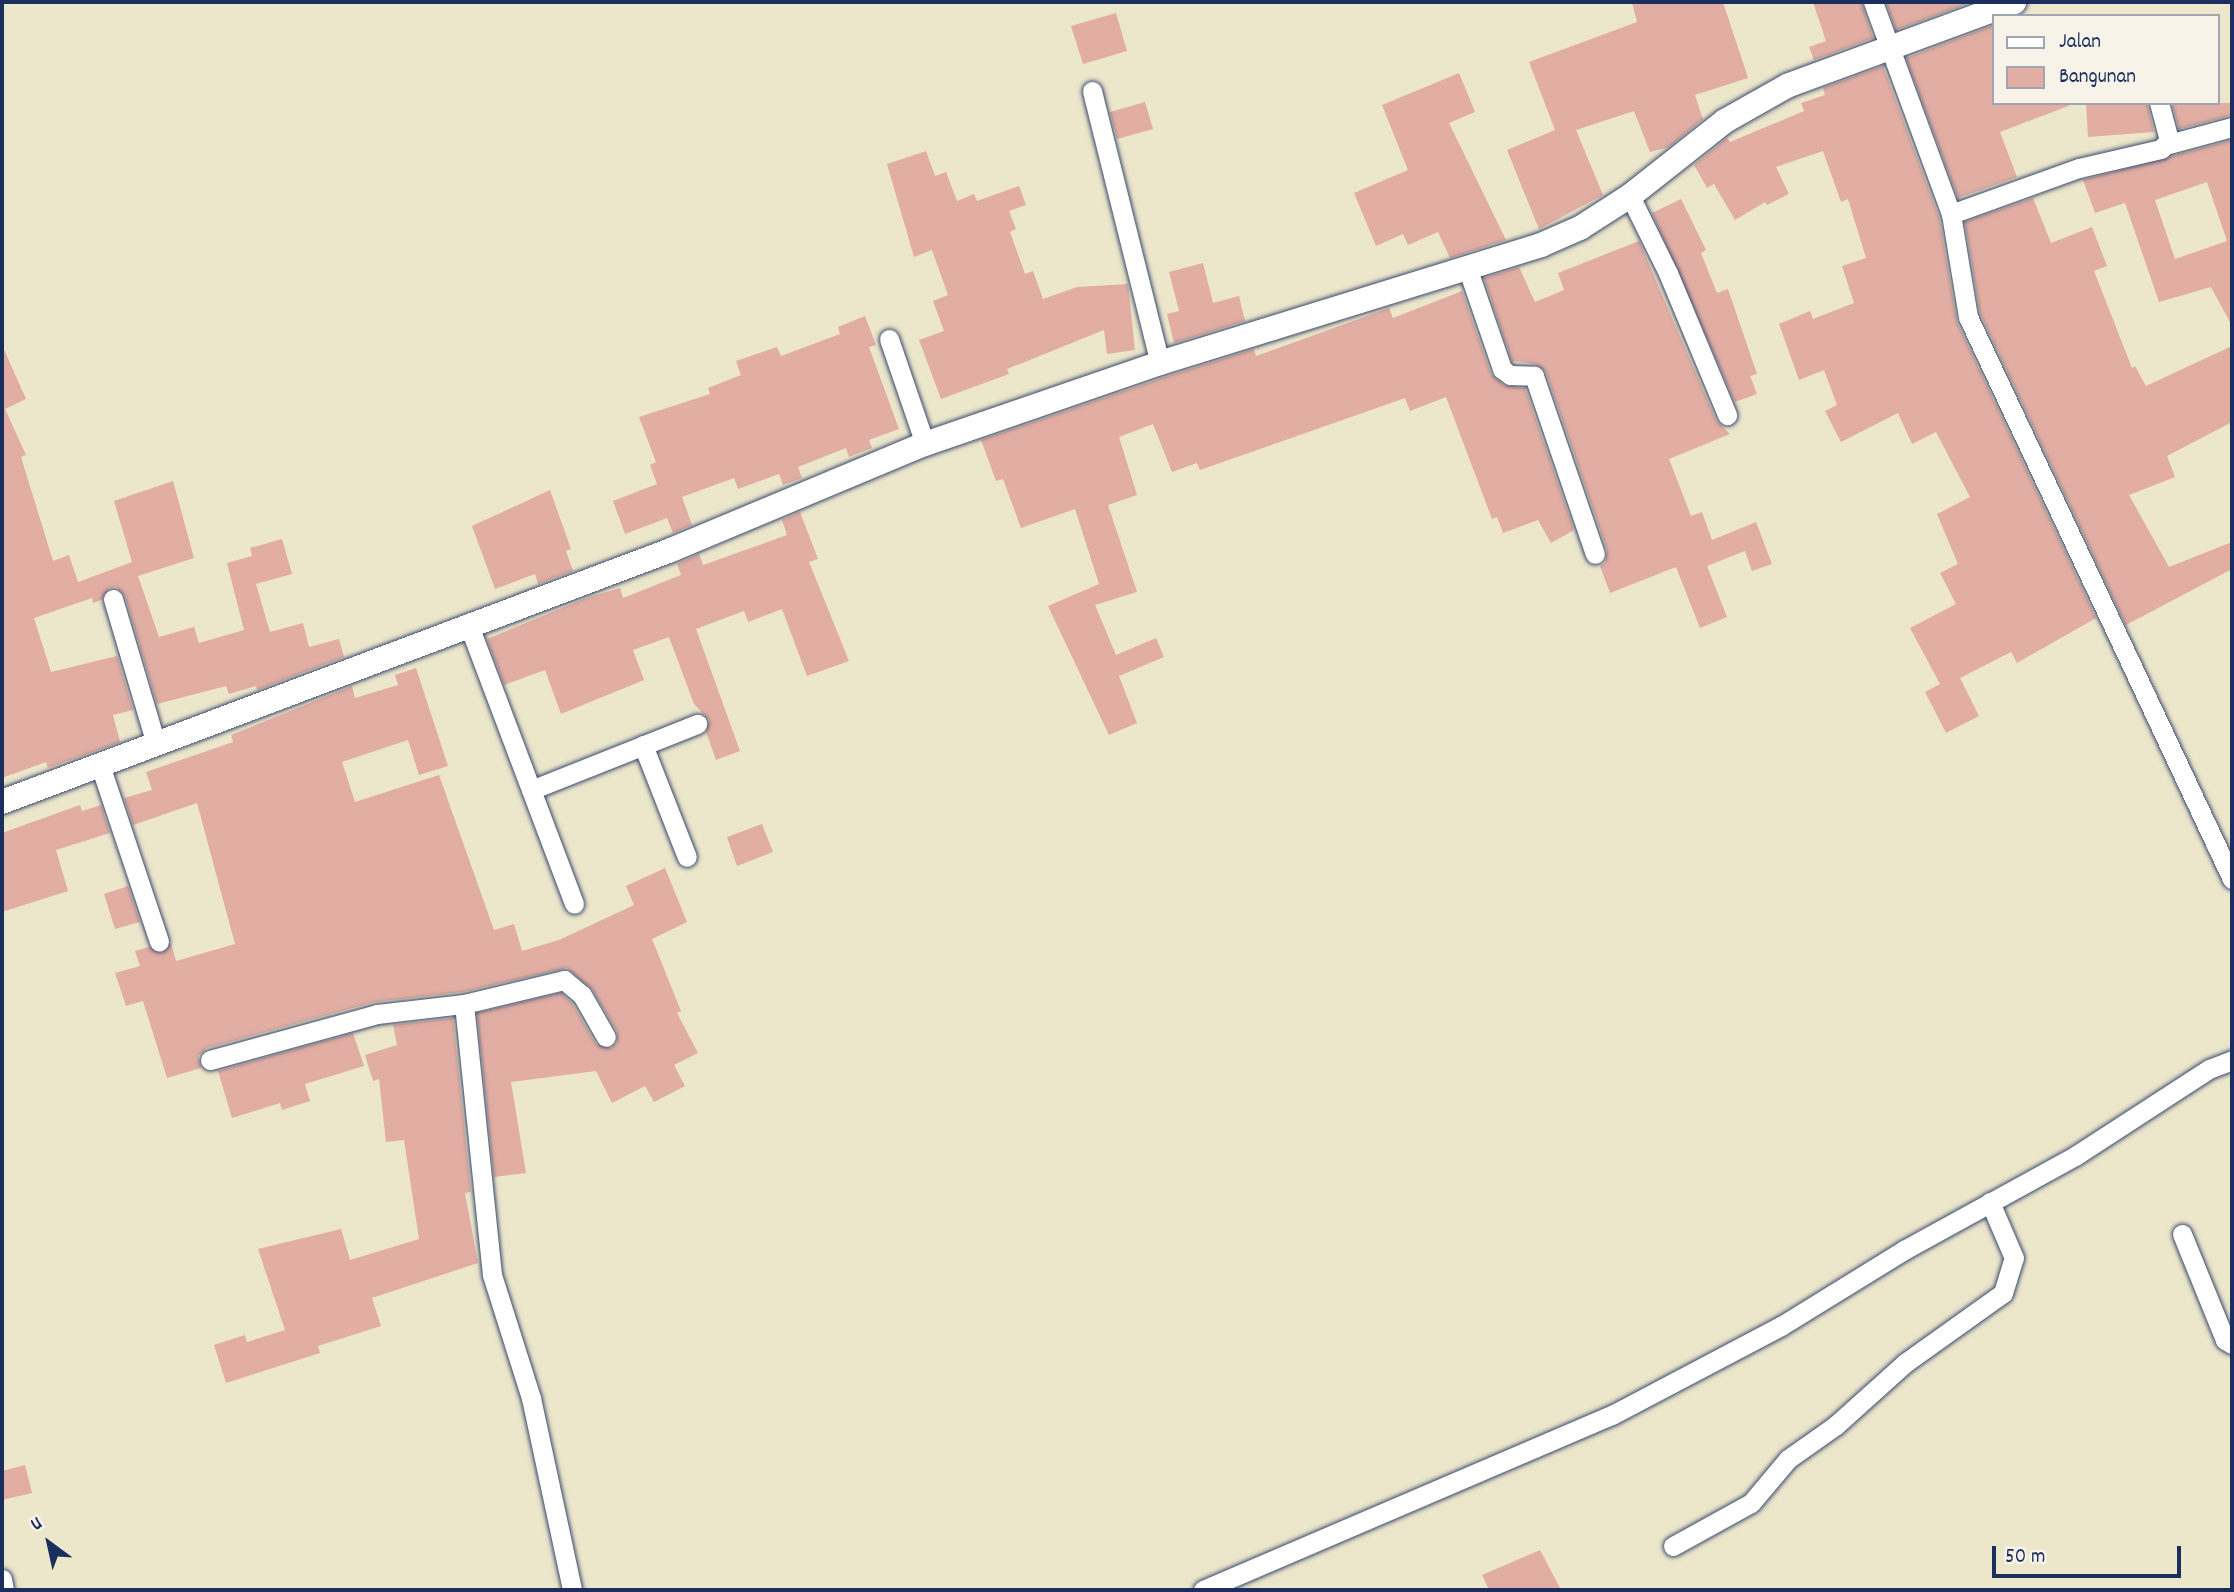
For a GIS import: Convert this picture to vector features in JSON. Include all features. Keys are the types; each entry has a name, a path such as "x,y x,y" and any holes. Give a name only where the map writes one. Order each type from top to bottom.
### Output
{"street":[{"path":"1873,2 1951,214 1968,317 2232,879"},
{"path":"2,802 468,623 671,550 925,444 1160,363 1468,270 1571,232 1630,196 1725,121 1788,85 1887,46 2014,2"},
{"path":"1092,91 1160,363"},
{"path":"2160,105 2169,140 2165,145"},
{"path":"1951,214 2079,168 2232,127"},
{"path":"1630,196 1668,273 1727,415"},
{"path":"1468,270 1502,369 1510,375 1534,376 1595,554"},
{"path":"889,339 925,444"},
{"path":"113,599 156,744"},
{"path":"468,623 574,904"},
{"path":"531,790 697,724"},
{"path":"643,745 687,857"},
{"path":"100,765 159,941"},
{"path":"210,1060 377,1014 464,1004 564,980 582,995 606,1037"},
{"path":"464,1004 492,1275 531,1398 572,1590"},
{"path":"1203,1590 1612,1415 1780,1326 1990,1202 2075,1156 2209,1069 2232,1060"},
{"path":"1673,1546 1751,1503 1788,1459 1836,1425 1905,1363 2003,1293 2014,1258 1990,1202"},
{"path":"2182,1234 2225,1339 2232,1344"},
{"path":"2,1579 4,1590"}],"building":[{"path":"1632,2 1723,2 1748,78 1695,95 1703,119 1669,147 1650,152 1634,111 1576,130 1603,195 1539,229 1507,150 1555,130 1529,62 1637,22"},
{"path":"1813,2 1861,2 1873,38 1814,60 1809,47 1826,41"},
{"path":"1886,2 1972,2 1896,30"},
{"path":"1116,13 1127,51 1083,64 1071,26"},
{"path":"1993,25 1993,105 2071,105 2000,132 2017,177 1958,198 1906,58"},
{"path":"1883,66 1939,217 1957,322 2096,618 2017,663 2011,652 1960,678 1979,716 1946,733 1925,692 1940,684 1910,628 1956,604 1940,573 1958,564 1937,514 1970,497 1936,432 1912,444 1898,413 1841,442 1825,411 1837,405 1824,370 1799,380 1779,324 1810,311 1813,319 1854,303 1842,266 1866,258 1848,199 1841,202 1823,151 1776,167 1789,194 1767,205 1765,202 1735,220 1714,184 1707,188 1694,165 1727,138 1730,142 1804,111 1801,103 1825,95 1823,88"},
{"path":"1459,73 1475,112 1449,123 1506,240 1450,258 1438,232 1408,245 1403,234 1376,246 1354,193 1408,170 1382,105"},
{"path":"1145,102 1153,129 1117,139 1110,112"},
{"path":"2232,103 2232,115 2179,129 2173,105"},
{"path":"2086,105 2147,105 2154,132 2088,137"},
{"path":"2232,140 2232,326 2211,287 2159,302 2125,203 2095,213 2083,180","holes":["2207,182 2227,241 2175,259 2155,200"]},
{"path":"926,151 935,176 946,172 957,201 974,194 977,201 1019,186 1026,205 1009,211 1016,229 1010,232 1025,274 1033,271 1043,299 1077,287 1128,284 1135,350 1107,354 1104,330 1007,369 1009,374 941,399 919,340 944,331 933,301 948,295 932,250 914,257 887,164"},
{"path":"2033,198 2051,243 2092,227 2107,266 2094,271 2132,368 2135,366 2146,386 2232,346 2232,422 2167,456 2175,477 2129,495 2169,567 2232,542 2232,569 2126,625 1980,313 1965,222"},
{"path":"1681,199 1706,250 1701,253 1717,293 1728,289 1757,374 1750,376 1757,394 1735,402 1652,213"},
{"path":"1639,241 1716,420 1730,434 1669,459 1691,516 1702,512 1712,540 1756,522 1772,564 1752,571 1745,551 1707,566 1727,617 1700,628 1676,567 1610,593 1600,566 1605,563 1607,550 1546,372 1535,364 1512,361 1484,278 1519,267 1535,302 1564,290 1558,273"},
{"path":"1203,263 1213,303 1239,296 1245,321 1174,343 1167,314 1179,311 1169,272"},
{"path":"1462,291 1491,374 1503,385 1525,388 1574,530 1551,543 1538,520 1503,533 1497,517 1492,519 1446,397 1410,411 1405,398 1200,470 1197,463 1172,472 1153,424 1119,437 1137,495 1108,505 1137,592 1095,605 1116,655 1156,638 1164,657 1119,676 1137,723 1109,735 1048,606 1099,584 1075,509 1021,528 1003,479 996,481 981,440 1254,349 1256,356 1389,308 1393,318"},
{"path":"865,316 876,345 869,347 899,429 869,440 872,448 849,457 846,448 798,467 802,478 783,485 779,474 738,489 734,478 682,497 692,525 673,533 667,518 625,534 613,501 657,484 650,465 656,462 639,417 710,394 708,388 741,375 736,361 777,347 781,356 840,334 838,327"},
{"path":"2,345 26,399 5,409 26,455 21,457 53,561 69,555 78,582 132,562 114,501 173,481 194,558 138,576 159,637 194,627 199,643 244,630 227,563 252,556 250,548 282,539 292,574 256,584 270,632 303,623 309,647 339,639 344,657 257,690 256,686 229,694 226,686 157,704 125,596 116,587 109,588 101,600 93,603 92,598 34,618 51,672 117,656 133,710 113,715 120,742 48,768 46,762 2,778"},
{"path":"550,490 571,549 566,551 573,571 538,584 535,574 495,589 472,526"},
{"path":"800,512 818,559 809,562 849,661 807,676 782,609 748,622 744,611 696,629 740,751 716,760 706,732 709,720 694,704 669,637 633,650 644,680 561,714 545,670 504,685 487,639 584,599 620,588 623,598 681,575 677,564 699,554 703,565 787,535 782,520"},
{"path":"416,668 448,766 419,775 408,740 342,762 355,802 439,775 494,930 514,924 522,951 559,940 634,905 626,886 665,868 687,922 652,939 681,1011 677,1013 698,1053 674,1065 685,1086 654,1102 645,1086 612,1103 596,1071 511,1082 526,1173 494,1177 477,1013 561,993 572,1003 596,1044 611,1048 617,1043 617,1031 592,989 567,968 462,992 374,1002 207,1048 198,1056 201,1068 167,1078 143,1001 126,1006 115,973 140,966 135,951 149,947 162,953 171,943 176,961 235,944 197,803 133,825 124,798 152,790 146,772 233,742 231,735 352,686 355,698 398,685 395,675"},
{"path":"80,805 82,811 101,805 110,833 56,850 68,891 2,912 2,833"},
{"path":"762,824 773,852 737,866 727,837"},
{"path":"128,886 140,922 115,929 104,894"},
{"path":"453,1018 471,1192 465,1193 478,1263 372,1298 381,1326 318,1346 320,1353 226,1383 214,1345 245,1335 247,1342 285,1330 258,1249 341,1229 350,1260 419,1239 404,1140 386,1142 379,1079 373,1081 365,1055 397,1045 393,1025"},
{"path":"353,1033 364,1066 305,1084 310,1101 282,1110 280,1103 232,1118 218,1071"},
{"path":"25,1465 32,1493 2,1500 2,1471"},
{"path":"1540,1550 1561,1590 1489,1590 1482,1575"}]}
